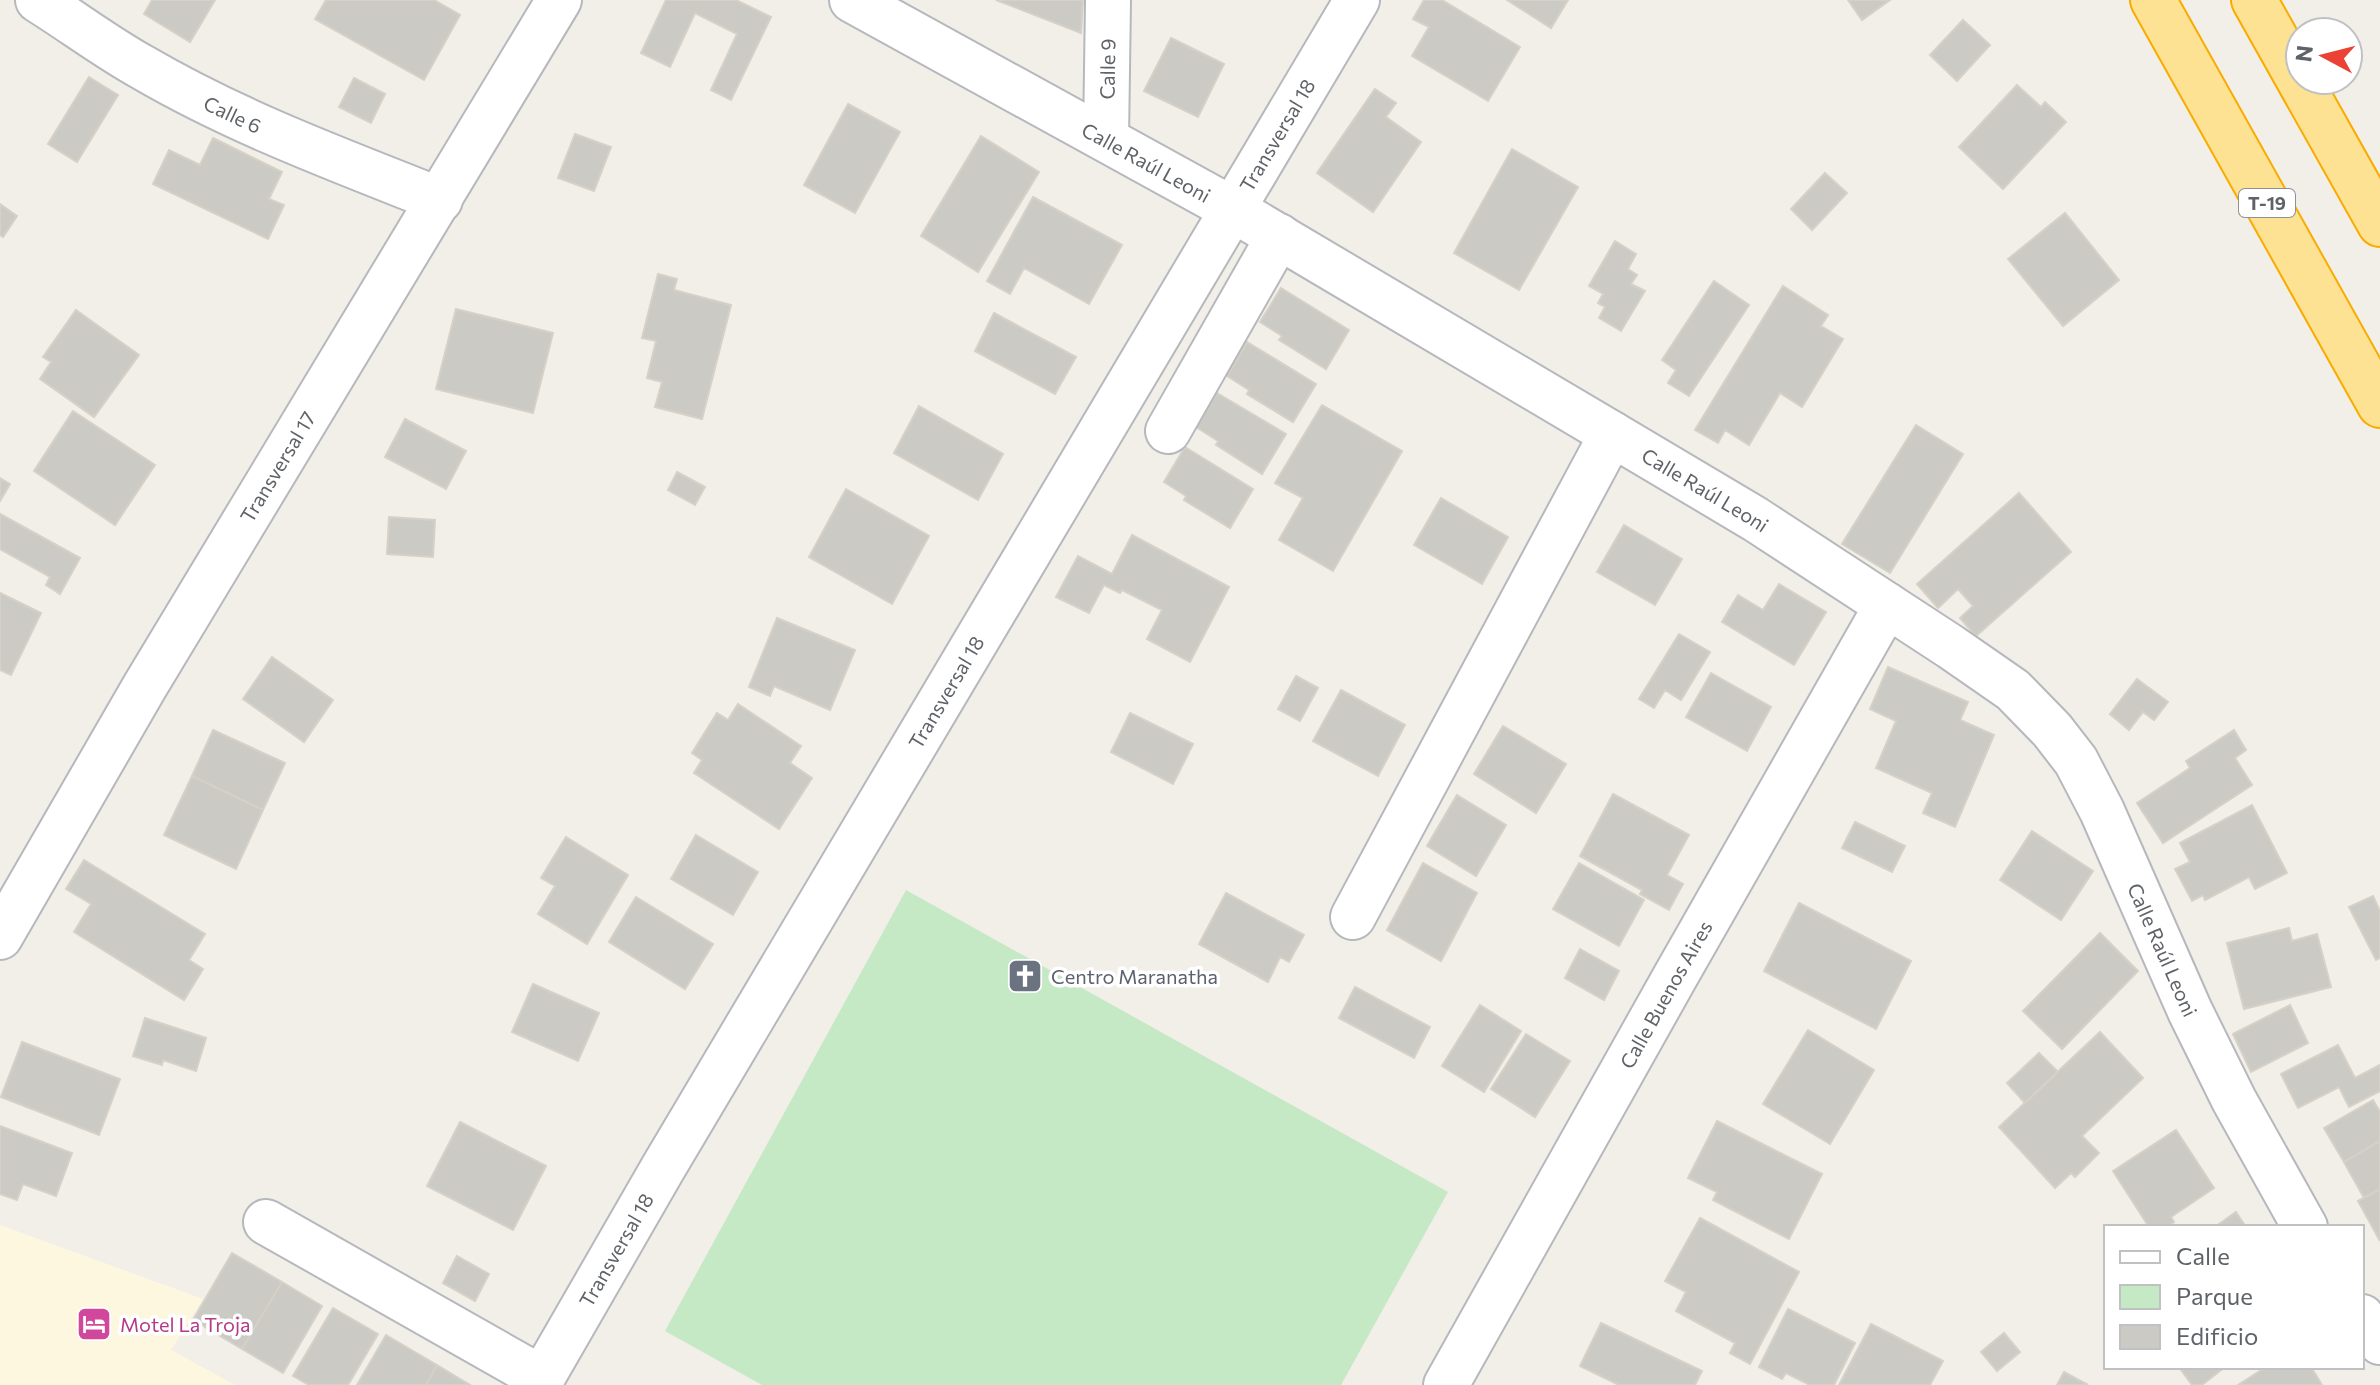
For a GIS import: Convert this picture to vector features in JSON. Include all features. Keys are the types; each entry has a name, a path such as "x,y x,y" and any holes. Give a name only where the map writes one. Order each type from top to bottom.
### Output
{"highway":[{"name":"T-19","path":"2153,0 2380,405"},
{"path":"2254,0 2380,224"}],"street":[{"name":"Calle 6","path":"38,0 141,67 206,101 282,137 440,200"},
{"name":"Transversal 17","path":"0,937 145,686 559,0"},
{"name":"Calle Raúl Leoni","path":"852,0 1279,236 1755,519 2013,690 2052,730 2076,761 2102,811 2190,1011 2234,1100 2304,1225"},
{"name":"Calle 9","path":"1106,139 1108,0"},
{"name":"Transversal 18","path":"540,1382 663,1168 1357,0"},
{"path":"1168,431 1279,236"},
{"path":"1353,917 1612,434"},
{"name":"Calle Buenos Aires","path":"1446,1385 1887,605"},
{"path":"266,1222 540,1382"},
{"path":"2364,1320 2380,1342"}],"shaded area":[{"name":"Motel La Troja","path":"0,1225 203,1299 171,1350 235,1385 0,1385"}],"green space":[{"name":"Centro Maranatha","path":"906,890 1448,1192 1341,1385 762,1385 665,1331"}],"building":[{"path":"152,0 215,0 190,42 144,14"},
{"path":"326,0 434,0 460,15 424,80 315,19"},
{"path":"666,0 736,0 771,17 731,100 711,90 737,34 695,13 670,67 641,53"},
{"path":"996,0 1083,0 1081,33"},
{"path":"1424,0 1442,0 1520,47 1488,101 1412,56 1429,27 1413,19"},
{"path":"1507,0 1568,0 1551,28"},
{"path":"1848,0 1890,0 1862,20"},
{"path":"1963,20 1990,45 1957,81 1930,55"},
{"path":"1171,38 1224,64 1198,117 1144,91"},
{"path":"89,77 118,95 77,162 48,144"},
{"path":"354,78 385,94 371,123 339,107"},
{"path":"2017,85 2041,107 2045,102 2066,122 2003,189 1959,147"},
{"path":"1375,89 1396,103 1386,117 1421,142 1373,212 1317,173"},
{"path":"848,104 900,132 855,213 804,185"},
{"path":"575,134 611,147 594,191 558,178"},
{"path":"981,136 1039,172 978,272 921,236"},
{"path":"213,138 282,172 269,199 284,205 268,239 153,184 169,150 200,165"},
{"path":"1512,149 1578,187 1519,290 1454,253"},
{"path":"1825,173 1847,193 1812,230 1791,209"},
{"path":"1033,197 1122,245 1089,304 1024,268 1010,294 987,281"},
{"path":"0,204 17,216 3,237 0,235"},
{"path":"2065,213 2119,280 2063,326 2008,259"},
{"path":"1615,241 1636,254 1628,269 1637,275 1631,284 1645,291 1621,331 1599,318 1605,307 1598,303 1603,294 1589,286"},
{"path":"658,274 677,279 674,290 731,305 702,419 655,407 662,382 647,378 656,341 642,338"},
{"path":"1714,281 1749,305 1689,396 1668,383 1676,370 1662,360"},
{"path":"1783,286 1828,315 1821,326 1843,339 1802,407 1780,393 1749,445 1725,430 1718,443 1695,430"},
{"path":"1281,288 1349,330 1326,369 1279,340 1282,336 1260,322"},
{"path":"456,309 553,333 533,413 436,389"},
{"path":"76,310 139,355 94,417 40,379 51,362 43,357"},
{"path":"994,313 1076,357 1055,394 975,351"},
{"path":"1247,342 1316,384 1293,422 1247,394 1249,390 1227,376"},
{"path":"1217,393 1286,434 1262,474 1216,445 1218,441 1196,427"},
{"path":"1322,405 1402,451 1333,571 1279,540 1303,498 1275,483"},
{"path":"919,406 1003,454 978,500 894,453"},
{"path":"73,411 155,465 115,525 34,471"},
{"path":"405,419 466,451 446,489 385,457"},
{"path":"1916,425 1963,454 1890,573 1842,544"},
{"path":"1185,447 1253,489 1230,528 1184,500 1186,496 1164,482"},
{"path":"677,472 705,487 695,505 668,490"},
{"path":"0,478 10,484 0,501"},
{"path":"846,489 929,536 892,604 809,557"},
{"path":"2019,493 2071,552 1976,636 1960,618 1973,606 1958,589 1938,608 1917,584"},
{"path":"1441,498 1508,537 1482,584 1414,545"},
{"path":"0,514 80,558 60,594 46,585 50,577 0,549"},
{"path":"389,517 435,520 433,557 387,554"},
{"path":"1624,525 1682,559 1655,605 1597,572"},
{"path":"1132,535 1229,587 1190,662 1147,639 1162,610 1122,590 1120,593 1104,585 1089,613 1056,597 1078,556 1112,574"},
{"path":"1779,584 1826,612 1794,665 1722,622 1738,595 1763,610"},
{"path":"0,593 41,613 11,675 0,670"},
{"path":"777,618 855,650 830,710 774,686 770,696 749,687"},
{"path":"1679,634 1710,652 1681,700 1665,690 1654,708 1639,699"},
{"path":"272,657 333,700 304,742 243,699"},
{"path":"1888,667 1968,702 1960,720 1994,735 1955,827 1923,813 1932,793 1876,768 1896,721 1870,709"},
{"path":"1711,673 1771,707 1747,751 1686,717"},
{"path":"1296,676 1318,688 1300,721 1278,709"},
{"path":"2137,679 2168,702 2154,720 2143,712 2129,730 2110,714"},
{"path":"1341,690 1405,725 1378,776 1313,741"},
{"path":"738,704 801,746 790,763 812,778 779,829 694,773 702,760 692,753 717,713 728,720"},
{"path":"1130,713 1193,744 1173,784 1111,752"},
{"path":"1503,726 1566,764 1536,813 1474,774"},
{"path":"213,730 285,763 263,810 192,776"},
{"path":"2234,730 2246,750 2235,758 2252,785 2163,843 2137,803 2190,768 2186,761"},
{"path":"192,776 263,810 236,869 164,835"},
{"path":"1613,794 1689,835 1667,875 1683,884 1669,910 1640,894 1642,890 1580,856"},
{"path":"1457,795 1506,825 1476,876 1427,846"},
{"path":"2252,805 2287,873 2255,889 2249,877 2205,900 2203,895 2192,901 2175,869 2190,862 2180,843"},
{"path":"1855,822 1905,846 1892,872 1842,848"},
{"path":"2032,831 2093,871 2061,920 2000,880"},
{"path":"696,835 758,872 733,915 671,879"},
{"path":"566,837 628,875 587,944 538,914 555,886 541,878"},
{"path":"84,860 205,934 189,960 203,969 184,1000 74,932 91,904 66,889"},
{"path":"1423,863 1477,893 1441,961 1387,930"},
{"path":"1579,863 1644,900 1619,946 1553,909"},
{"path":"1226,893 1304,935 1289,962 1280,957 1268,982 1199,944"},
{"path":"2373,896 2380,911 2380,958 2376,960 2349,907"},
{"path":"636,897 713,944 685,989 609,942"},
{"path":"1799,903 1911,961 1876,1029 1764,971"},
{"path":"2289,928 2292,941 2317,934 2331,987 2244,1009 2227,943"},
{"path":"2100,933 2138,971 2062,1049 2023,1011"},
{"path":"1580,949 1619,971 1604,1000 1565,978"},
{"path":"533,984 599,1013 578,1061 512,1032"},
{"path":"1355,987 1430,1027 1414,1058 1339,1018"},
{"path":"1480,1005 1521,1031 1484,1092 1442,1066"},
{"path":"2290,1005 2308,1043 2251,1072 2233,1034"},
{"path":"145,1018 206,1038 196,1071 163,1060 162,1065 133,1056"},
{"path":"1808,1030 1874,1070 1830,1144 1763,1104"},
{"path":"2100,1032 2143,1078 2082,1136 2099,1153 2075,1177 2071,1173 2055,1188 1999,1127"},
{"path":"1526,1034 1570,1061 1535,1117 1491,1089"},
{"path":"22,1042 120,1079 99,1135 1,1097"},
{"path":"2338,1045 2355,1078 2380,1065 2380,1091 2349,1107 2339,1087 2298,1108 2281,1074"},
{"path":"2039,1053 2058,1072 2025,1103 2007,1083"},
{"path":"2373,1100 2380,1112 2380,1141 2344,1162 2324,1128"},
{"path":"1717,1121 1822,1174 1789,1239 1713,1200 1717,1192 1688,1178"},
{"path":"460,1122 546,1166 513,1230 427,1186"},
{"path":"0,1126 72,1153 56,1196 23,1184 17,1200 0,1194"},
{"path":"2176,1130 2214,1188 2171,1217 2174,1222 2170,1225 2148,1225 2113,1171"},
{"path":"2380,1141 2380,1189 2364,1198 2344,1162"},
{"path":"2380,1189 2380,1241 2358,1201"},
{"path":"2236,1212 2245,1225 2218,1225"},
{"path":"1700,1218 1799,1272 1750,1364 1730,1353 1735,1343 1676,1311 1686,1292 1665,1281"},
{"path":"232,1253 282,1282 242,1349 193,1320"},
{"path":"457,1256 489,1274 475,1301 443,1283"},
{"path":"282,1282 322,1306 283,1373 242,1349"},
{"path":"333,1308 378,1334 348,1385 309,1385 293,1376"},
{"path":"1788,1309 1855,1343 1834,1385 1810,1385 1786,1373 1782,1379 1759,1367"},
{"path":"1601,1323 1702,1371 1695,1385 1619,1385 1580,1366"},
{"path":"1871,1324 1943,1361 1930,1385 1839,1385"},
{"path":"2004,1333 2020,1352 1997,1371 1981,1352"},
{"path":"386,1335 437,1365 426,1385 357,1385"},
{"path":"437,1365 470,1385 426,1385"},
{"path":"2180,1369 2222,1369 2202,1385 2192,1385"},
{"path":"2263,1369 2312,1369 2322,1385 2238,1385"},
{"path":"2064,1372 2088,1385 2057,1385"}],"place":[{"name":"Centro Maranatha","path":"1025,976"},
{"name":"Motel La Troja","path":"94,1324"}]}
